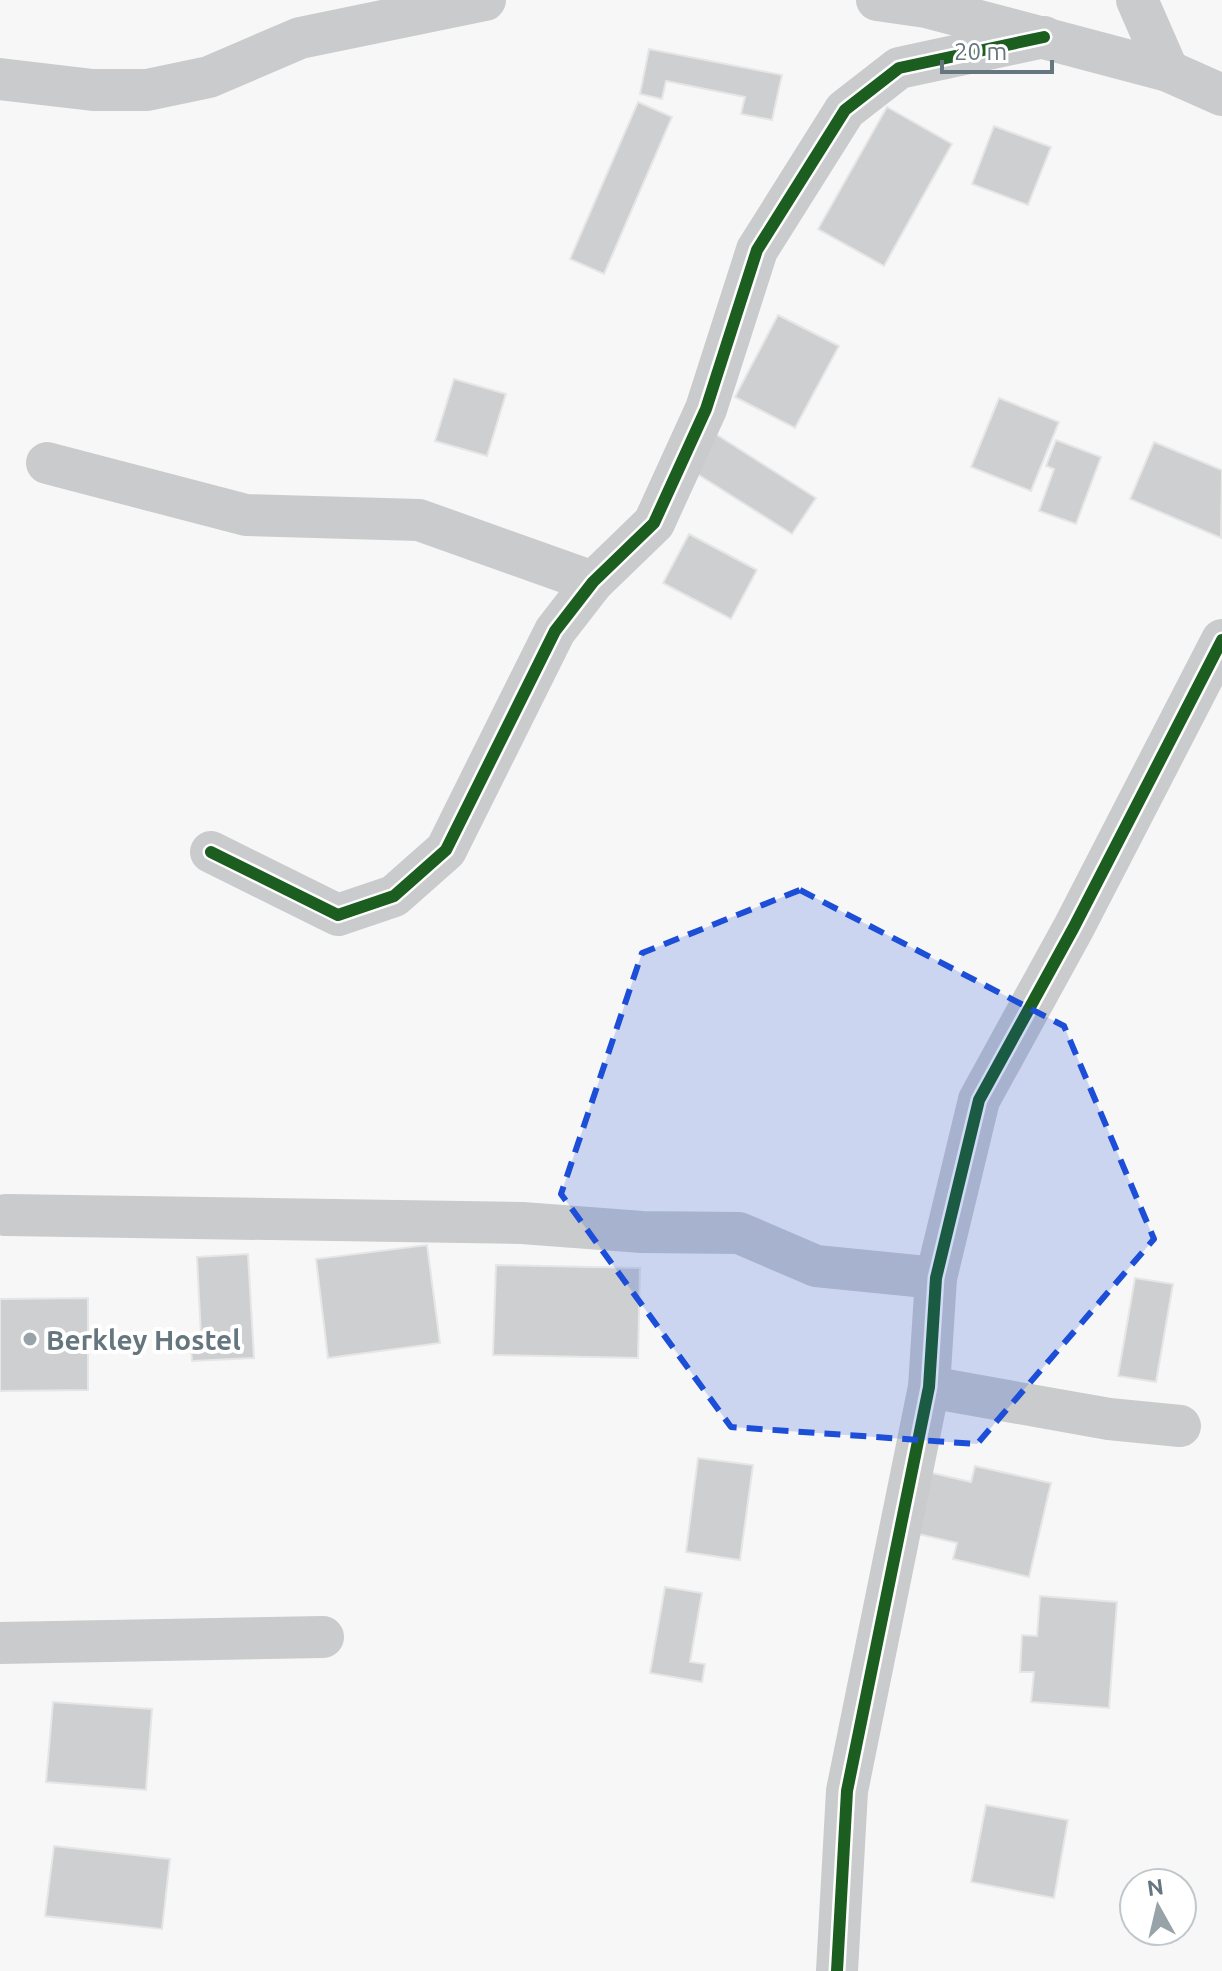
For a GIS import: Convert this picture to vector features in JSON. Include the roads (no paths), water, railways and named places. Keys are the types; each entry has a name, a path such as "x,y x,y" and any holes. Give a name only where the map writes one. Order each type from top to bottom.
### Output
{"street":[{"path":"0,79 93,90 147,90 209,77 300,38 485,0"},
{"path":"877,0 926,7 1168,71 1222,95"},
{"path":"1137,0 1168,71"},
{"path":"211,852 338,915 394,896 446,850 555,631 593,582 654,523 706,409 757,250 845,110 899,68 1044,37"},
{"path":"47,463 246,515 419,520 593,582"},
{"path":"837,1971 847,1791 929,1387 936,1278 979,1100 1074,927 1222,640"},
{"path":"6,1215 522,1223 642,1232 739,1233 816,1266 936,1278"},
{"path":"929,1387 1109,1419 1180,1426"},
{"path":"0,1643 323,1637"}],"place":[{"name":"Berkley Hostel","path":"30,1339"}]}
